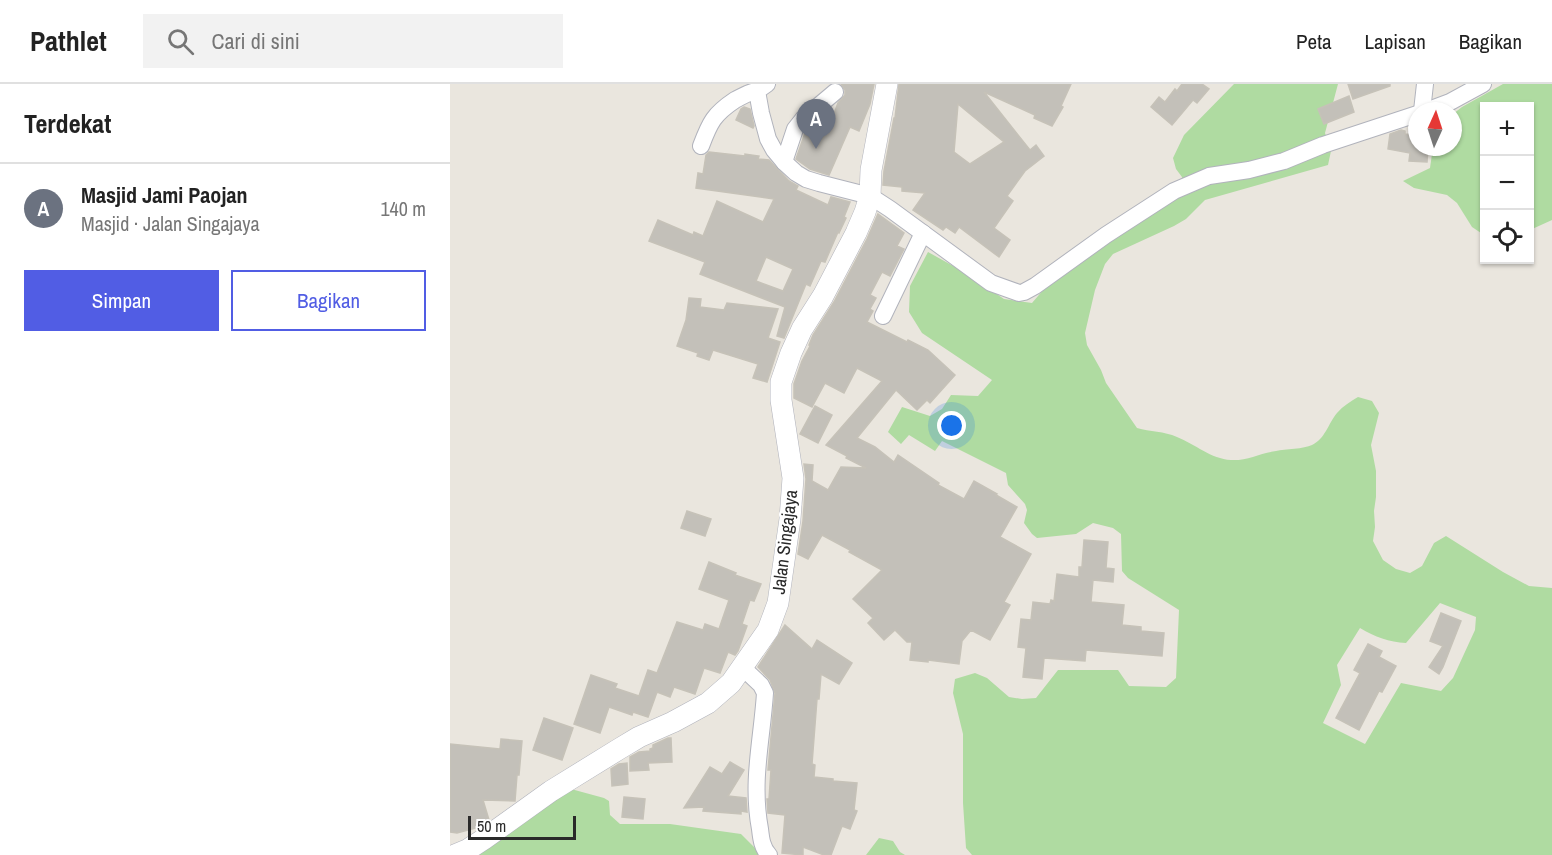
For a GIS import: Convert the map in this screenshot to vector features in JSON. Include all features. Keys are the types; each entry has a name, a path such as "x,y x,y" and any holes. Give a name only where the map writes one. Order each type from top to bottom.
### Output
{"street":[{"name":"Jalan Singajaya","path":"455,855 475,844 551,790 639,737 673,722 708,702 731,683 768,630 778,603 790,519 793,478 781,400 781,382 802,329 823,296 865,212 870,196 871,170 887,84"},
{"path":"1424,102 1425,84"},
{"path":"1450,102 1483,84"},
{"path":"701,146 708,125 720,110 754,88 768,139 774,150 796,173 806,179 870,196 991,284 1019,293 1035,286 1106,235 1183,187 1209,176 1249,170 1284,161 1323,145 1408,117"},
{"path":"784,162 795,129 803,119 835,92"},
{"path":"883,316 923,233"},
{"path":"742,667 761,685 765,693 755,790 762,841 769,855"}],"green space":[{"path":"1234,84 1338,84 1325,133 1331,151 1328,165 1205,200 1186,219 1113,254 1105,264 1095,290 1085,333 1087,345 1106,383 1137,428 1172,435 1210,454 1231,460 1312,445 1320,439 1337,413 1347,404 1358,397 1372,401 1379,413 1371,445 1376,471 1373,541 1383,560 1396,569 1410,573 1422,566 1434,543 1446,536 1529,586 1552,588 1552,855 972,855 966,848 963,803 963,734 953,693 955,679 975,673 987,678 1009,697 1022,699 1036,698 1058,670 1118,670 1129,686 1166,687 1176,678 1179,610 1128,578 1122,571 1121,534 1113,528 1093,523 1076,534 1037,538 1024,523 1027,510 1025,504 1008,485 1006,473 942,441 935,451 909,435 901,444 888,432 902,407 930,416 942,409 951,395 978,396 992,380 922,333 909,312 910,286 928,252 964,272 1004,299 1032,303 1056,275 1181,192 1182,177 1176,169 1173,158 1184,135","holes":["1440,603 1476,617 1475,630 1453,678 1441,691 1401,683 1365,744 1323,723 1341,685 1337,665 1360,628 1394,642 1406,643"]},
{"path":"1503,84 1552,84 1552,220 1534,228 1534,102 1480,102 1480,232 1472,227 1457,203 1447,195 1414,188 1403,181 1430,168 1432,156 1462,156 1462,107"},
{"path":"571,789 609,801 610,815 620,824 670,824 741,834 762,855 471,855"},
{"path":"879,838 893,841 900,852 905,855 866,855"}],"building":[{"path":"841,84 874,84 870,104 859,131 850,127 829,175 810,169 796,159 805,133 816,138 807,131 813,124 828,130 838,103 845,95"},
{"path":"899,84 1071,84 1061,106 1063,107 1052,126 1034,118 1035,115 984,92 1030,150 1036,145 1044,156 1025,171 1007,196 1013,201 994,228 1010,240 999,257 959,227 955,233 946,227 943,230 913,210 925,193 902,191 902,187 883,185","holes":["958,104 1004,142 970,164 954,152"]},
{"path":"1182,84 1202,84 1209,89 1197,103 1193,100 1172,125 1151,107 1159,97 1165,102"},
{"path":"1348,84 1390,84 1390,86 1353,99"},
{"path":"1349,96 1354,112 1324,124 1318,109"},
{"path":"744,107 750,109 753,128 736,120"},
{"path":"1405,131 1405,134 1408,134 1408,153 1388,149 1390,134"},
{"path":"709,152 759,156 758,159 769,160 789,181 798,186 796,190 828,205 831,197 850,202 844,217 846,218 825,262 821,261 810,286 806,284 784,338 777,336 785,307 700,274 705,262 649,241 658,220 693,235 694,232 703,236 717,201 763,222 774,199 696,188 698,173 703,174 706,155","holes":["766,257 793,269 783,291 756,281"]},
{"path":"1410,156 1427,156 1427,162 1409,161"},
{"path":"878,214 904,233 897,246 904,249 890,276 882,272 870,295 876,298 867,322 928,350 955,375 930,403 927,400 917,410 896,390 857,438 875,447 894,462 898,455 939,483 938,485 964,499 974,481 1017,507 1000,537 1031,554 1004,602 1010,605 990,640 971,630 962,641 959,664 910,660 912,642 907,642 895,630 884,640 868,623 873,618 853,599 882,570 822,535 808,559 798,554 806,479 804,464 813,465 812,481 828,490 841,467 866,468 826,445 882,381 857,368 844,393 825,383 812,407 794,398 794,384 813,335 834,302"},
{"path":"689,298 701,299 700,307 724,310 727,303 778,309 768,338 780,342 767,382 753,378 758,364 713,350 709,360 697,356 698,353 677,346 686,320"},
{"path":"815,406 832,415 818,443 800,434"},
{"path":"687,511 711,519 705,536 681,528"},
{"path":"1084,540 1108,542 1106,568 1114,569 1113,582 1093,580 1091,602 1124,605 1122,625 1141,627 1141,631 1164,633 1162,656 1086,650 1085,661 1044,658 1042,679 1023,677 1026,648 1018,647 1021,619 1031,620 1033,602 1050,604 1051,600 1054,601 1057,574 1079,577"},
{"path":"709,562 736,573 735,575 761,584 754,601 750,600 742,624 747,626 738,651 735,655 728,652 720,673 704,668 695,694 674,687 670,697 657,692 648,717 633,712 632,715 609,707 600,733 574,724 591,675 617,684 615,688 639,696 648,670 657,673 677,622 703,630 705,624 719,629 729,600 699,589"},
{"path":"1441,613 1461,621 1439,674 1429,667 1443,646 1430,641"},
{"path":"785,625 812,649 817,640 852,663 839,684 821,674 819,699 817,699 812,764 815,765 814,777 857,783 854,810 857,811 850,829 842,826 831,855 824,855 803,847 803,855 782,853 785,815 768,813 767,799 769,799 771,770 768,770 775,693 770,680 758,667"},
{"path":"1368,644 1382,651 1379,657 1396,666 1382,692 1379,691 1359,730 1336,718 1360,673 1354,670"},
{"path":"544,718 573,728 562,760 533,750"},
{"path":"671,738 672,762 648,763 649,770 630,771 630,757 639,752 650,751 653,745"},
{"path":"501,739 522,741 515,801 483,800 489,820 479,827 457,833 450,832 450,744 500,749"},
{"path":"730,762 744,770 728,796 746,798 747,812 741,811 741,814 703,811 704,807 684,808 710,767 722,774"},
{"path":"627,763 628,784 612,786 611,769 619,764"},
{"path":"624,797 645,799 643,819 622,817"}],"place":[{"name":"Masjid Jami Paojan","path":"816,149"}]}
